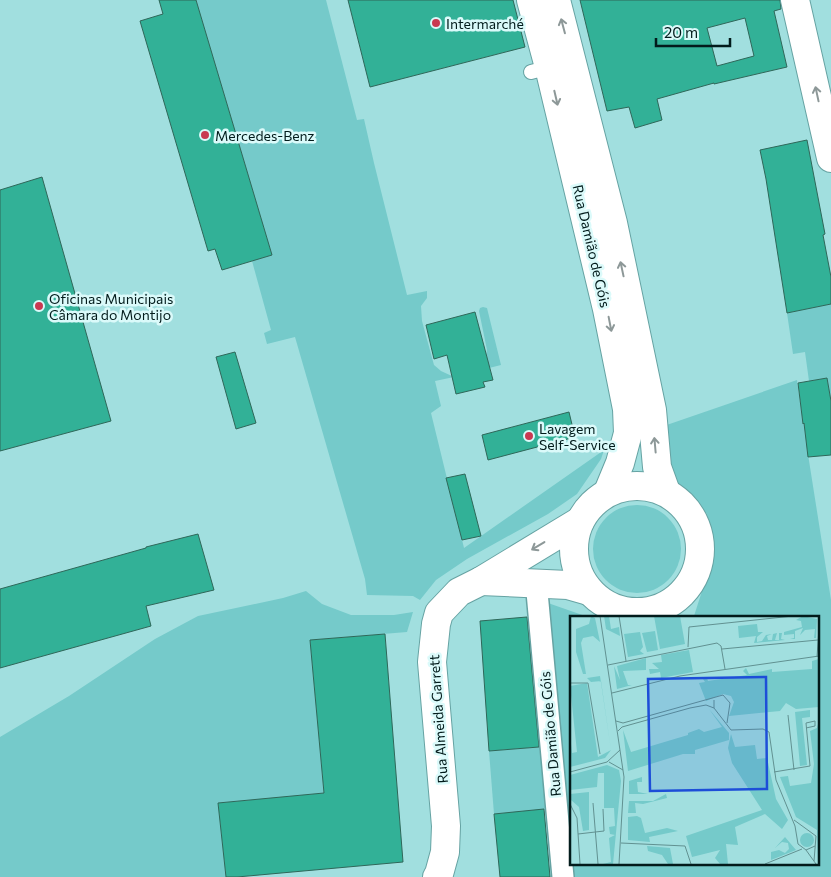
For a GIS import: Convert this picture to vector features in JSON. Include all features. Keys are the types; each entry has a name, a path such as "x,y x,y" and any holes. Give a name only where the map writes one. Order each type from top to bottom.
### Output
{"street":[{"name":"Rua Damião de Góis","path":"531,0 551,67 607,309 627,408 628,433 620,463 608,492"},
{"name":"Rua Damião de Góis","path":"556,0 551,67 612,223 646,376 652,410 657,467 666,492"},
{"path":"795,0 831,158"},
{"path":"627,486 647,486 666,492 682,504 694,521 700,540 700,561 693,580 680,596 664,607 644,613 624,612 605,604 589,591 579,576 574,558 574,539 580,521 592,504 608,492 627,486"},
{"name":"Rua Almeida Garrett","path":"437,877 445,852 446,826 432,662 439,613 459,592 481,581 580,521"},
{"name":"Rua Almeida Garrett","path":"481,581 568,584 589,591"},
{"name":"Rua Damião de Góis","path":"537,592 563,877"}],"shaded area":[{"path":"196,0 326,0 357,120 364,119 407,295 427,291 427,298 421,306 422,321 434,365 441,371 454,377 435,381 441,406 431,413 464,548 604,450 601,459 577,494 548,514 467,559 436,580 420,600 413,596 367,595 365,579 295,337 267,344 264,333 271,330 252,261 272,255"},
{"path":"831,304 831,401 827,378 809,381 805,352 793,354 787,313"},
{"path":"483,307 487,308 501,365 473,372 486,355 487,350 479,311"},
{"path":"797,380 803,423 817,422 807,448 831,600 831,877 570,877 548,603 585,616 570,616 570,864 818,864 818,616 694,616 713,557 707,514 671,477 658,428"},
{"path":"637,505 654,509 668,518 677,532 681,549 677,566 668,580 654,589 637,593 620,589 606,580 597,566 593,549 597,532 606,518 620,509"},
{"path":"306,591 322,604 351,615 394,615 413,612 407,632 310,640 324,793 218,803 226,877 0,877 0,737 69,696 155,639 198,616 283,598"},
{"path":"541,747 547,809 494,814 489,751"}],"building":[{"name":"Mercedes-Benz","path":"159,0 196,0 272,255 222,270 215,249 208,251 140,21 163,14"},
{"name":"Intermarché","path":"348,0 513,0 525,47 370,87"},
{"path":"580,0 780,0 781,9 774,11 787,67 714,83 657,99 662,120 635,128 629,107 607,111","holes":["745,18 754,56 717,66 707,28"]},
{"path":"807,140 825,234 823,235 831,277 831,304 787,313 760,150"},
{"name":"Oficinas Municipais Câmara do Montijo","path":"42,177 111,421 0,451 0,190"},
{"path":"475,312 493,380 483,382 485,387 456,394 447,355 434,359 426,325"},
{"path":"235,352 256,423 236,429 216,357"},
{"path":"827,378 831,401 831,455 808,457 798,383"},
{"name":"Lavagem Self-Service","path":"569,412 575,437 488,460 482,435"},
{"path":"465,474 481,536 462,540 446,478"},
{"path":"198,534 214,590 146,606 151,626 0,668 0,589"},
{"path":"527,617 539,747 489,751 480,621"},
{"path":"385,634 403,862 226,877 218,803 324,793 310,640"},
{"path":"544,809 550,877 500,877 494,814"}],"place":[{"name":"Intermarché","path":"436,23"},
{"name":"Mercedes-Benz","path":"205,135"},
{"name":"Oficinas Municipais Câmara do Montijo","path":"39,306"},
{"name":"Lavagem Self-Service","path":"529,436"}]}
